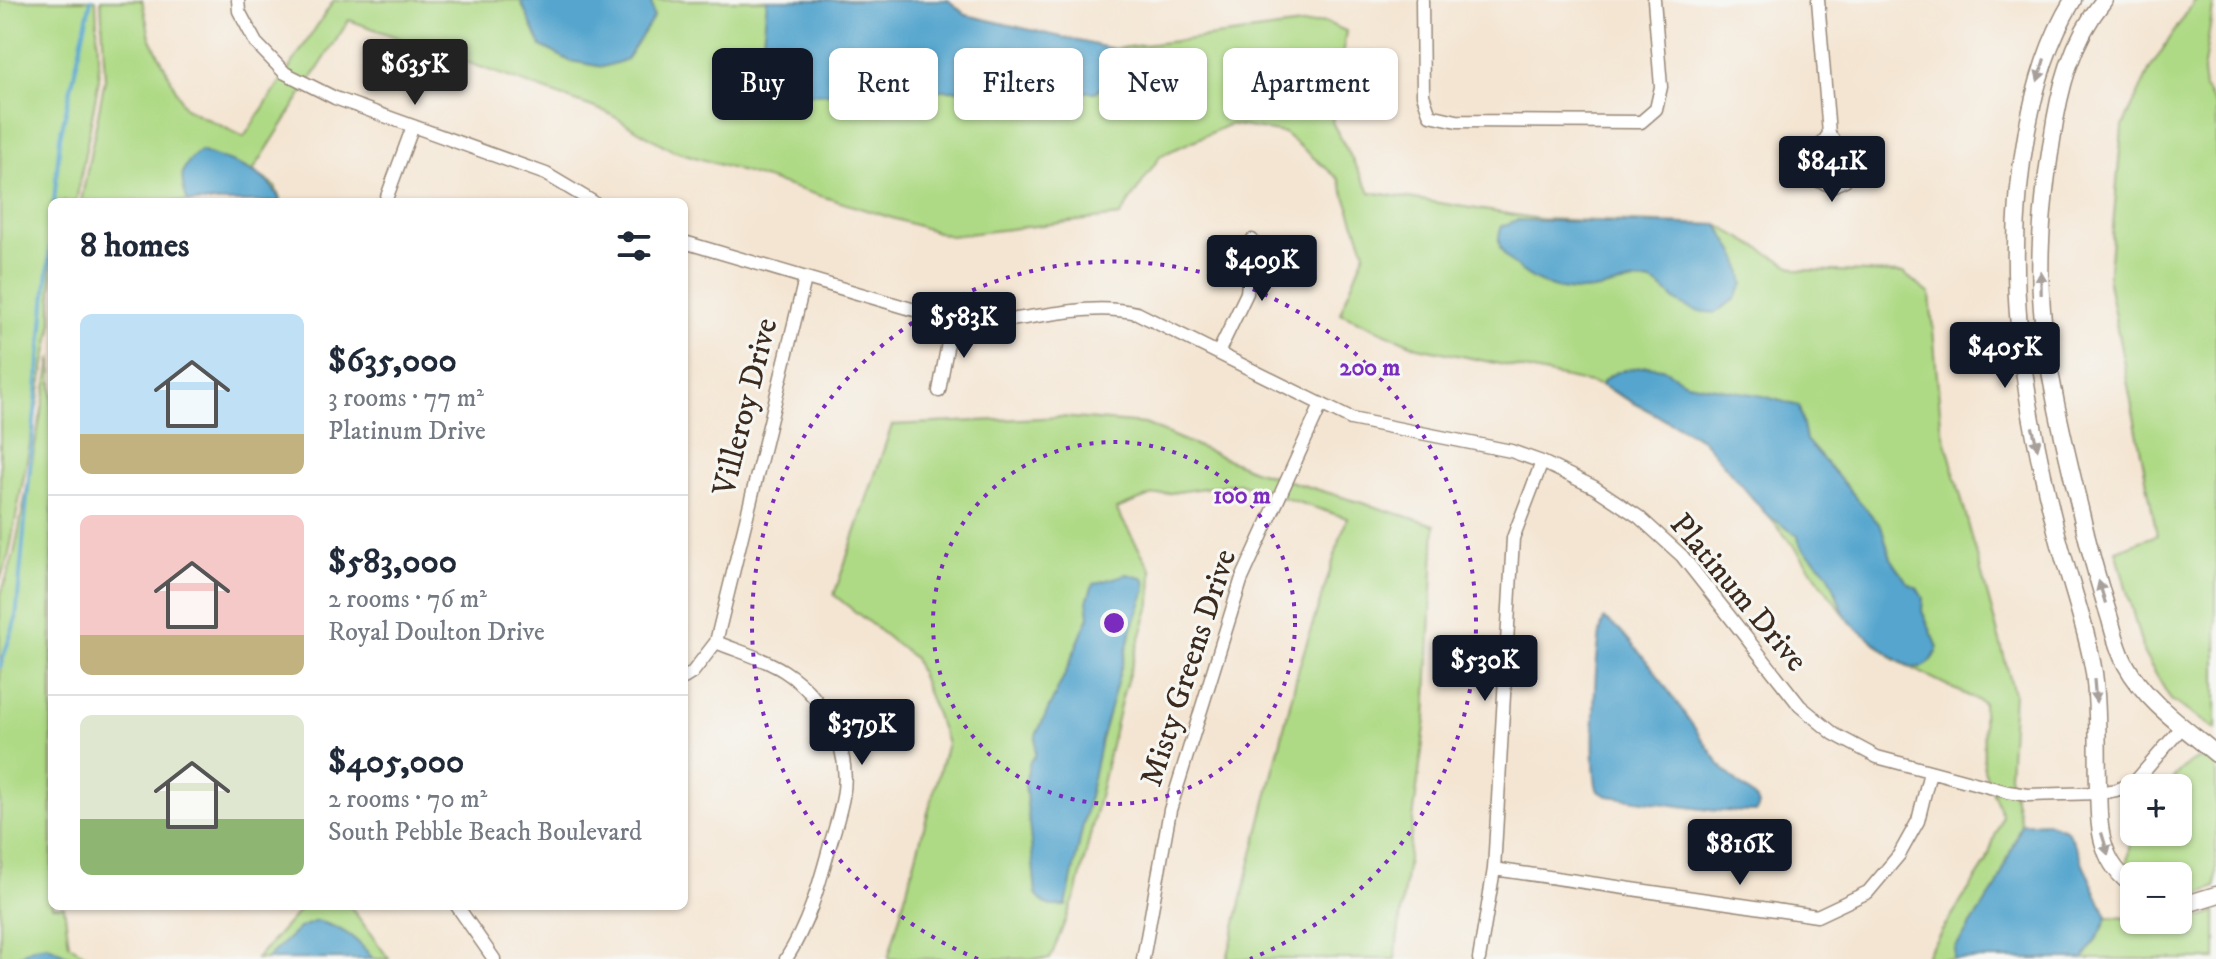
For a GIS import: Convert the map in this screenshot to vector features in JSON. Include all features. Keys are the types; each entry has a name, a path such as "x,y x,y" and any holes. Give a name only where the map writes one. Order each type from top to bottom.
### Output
{"street":[{"path":"238,0 239,11 256,43 285,73 335,98 546,174 586,198"},
{"path":"1422,0 1423,95 1430,115 1457,121 1610,122 1641,122 1656,109 1661,87 1654,0"},
{"path":"1818,0 1829,134"},
{"path":"2073,0 2050,42 2034,94 2020,169 2015,260 2019,341 2028,410 2093,670 2100,825 2105,847 2113,865 2120,872"},
{"path":"2080,0 2100,5 2072,55 2058,99 2046,174 2041,247 2042,310 2057,409 2090,554 2121,657 2147,694 2216,754"},
{"path":"386,198 413,126"},
{"path":"1218,353 1247,293 1252,240"},
{"name":"Platinum Drive","path":"688,243 952,321 988,323 1092,309 1121,310 1145,316 1361,422 1487,445 1542,462 1605,493 1661,536 1700,577 1789,694 1823,726 1877,757 2018,794 2099,793 2135,782 2183,726"},
{"name":"Villeroy Drive","path":"688,676 716,642 805,279"},
{"path":"939,391 952,321"},
{"name":"Misty Greens Drive","path":"1143,959 1170,810 1241,581 1321,405"},
{"path":"1479,959 1494,869 1513,538 1542,462"},
{"path":"2065,560 2090,554"},
{"path":"716,642 783,670 812,694 833,726 844,759 844,796 814,903 801,936 786,959"},
{"path":"1494,869 1817,916 1868,892 1899,855 1918,821 1930,772"},
{"path":"2192,902 2216,896"},
{"path":"460,910 494,959"}],"green space":[{"path":"0,0 96,0 99,79 77,198 48,198 48,349 9,554 0,580"},
{"path":"101,0 142,0 150,37 185,108 244,137 334,0 948,0 966,15 1109,48 1099,48 1099,120 1207,120 1207,48 1121,48 1325,22 1346,31 1343,48 1223,48 1223,120 1332,120 1370,192 1540,219 1718,225 1798,270 1903,273 1930,294 1941,423 2014,693 2009,775 2021,824 2046,822 2066,829 2107,917 2120,918 2120,934 2192,934 2192,917 2204,917 2216,912 2216,959 1920,959 1925,957 1986,863 2002,815 1984,770 1983,703 1895,660 1849,621 1794,546 1702,439 1600,385 1418,347 1340,313 1365,252 1339,179 1284,133 1230,124 1160,156 1120,216 950,236 672,150 606,112 349,20 253,171 275,186 280,198 82,198 105,79"},
{"path":"2195,0 2214,0 2203,72 2205,89 2216,107 2216,730 2171,700 2144,654 2116,550 2157,535 2108,282 2122,128 2150,69"},
{"path":"48,378 48,910 65,910 69,944 92,959 0,959 0,597 14,555"},
{"path":"1061,417 1145,424 1253,470 1435,525 1426,719 1395,959 1227,959 1299,667 1347,518 1238,483 1150,496 1116,509 1152,571 1151,602 1122,697 1077,892 1050,959 888,959 947,743 914,658 834,595 892,425"},
{"path":"2208,756 2216,763 2216,887 2192,894 2192,862 2127,862 2129,846 2192,846 2192,774 2177,774 2196,760"},
{"path":"299,910 353,910 389,959 256,959"}],"water":[{"path":"520,0 651,0 654,17 626,60 603,67 570,61 541,46"},
{"path":"767,0 948,0 966,15 1109,48 1099,48 1099,89 1096,92 1083,92 1083,48 954,48 954,90 938,90 938,48 829,48 829,94 813,94 813,48 765,48"},
{"path":"200,151 236,164 267,182 279,198 187,198 182,180 188,162"},
{"path":"1517,220 1718,225 1739,260 1744,284 1735,299 1715,313 1684,306 1651,282 1635,281 1581,291 1545,285 1523,272 1502,251 1499,237 1502,226"},
{"path":"1647,366 1662,368 1687,383 1763,396 1799,406 1806,440 1881,526 1891,558 1907,582 1917,588 1923,598 1922,611 1938,647 1925,666 1907,665 1898,660 1850,622 1829,575 1805,551 1798,536 1766,514 1702,439 1601,385 1615,373"},
{"path":"1127,574 1145,579 1146,590 1101,740 1066,906 1049,905 1036,894 1025,784 1030,761 1035,756 1036,735 1089,616 1087,601 1093,584"},
{"path":"1604,619 1620,630 1651,666 1724,770 1757,800 1759,805 1756,812 1716,811 1608,796 1598,791 1594,759 1594,704"},
{"path":"2046,822 2066,829 2107,917 2084,959 1953,959 1955,948 1997,886 2021,824"},
{"path":"316,921 348,934 373,959 266,959 299,928"},
{"path":"47,945 74,959 14,959 34,947"}],"waterway":[{"path":"54,198 60,137 91,0"},
{"path":"0,667 16,619 48,271"}]}
